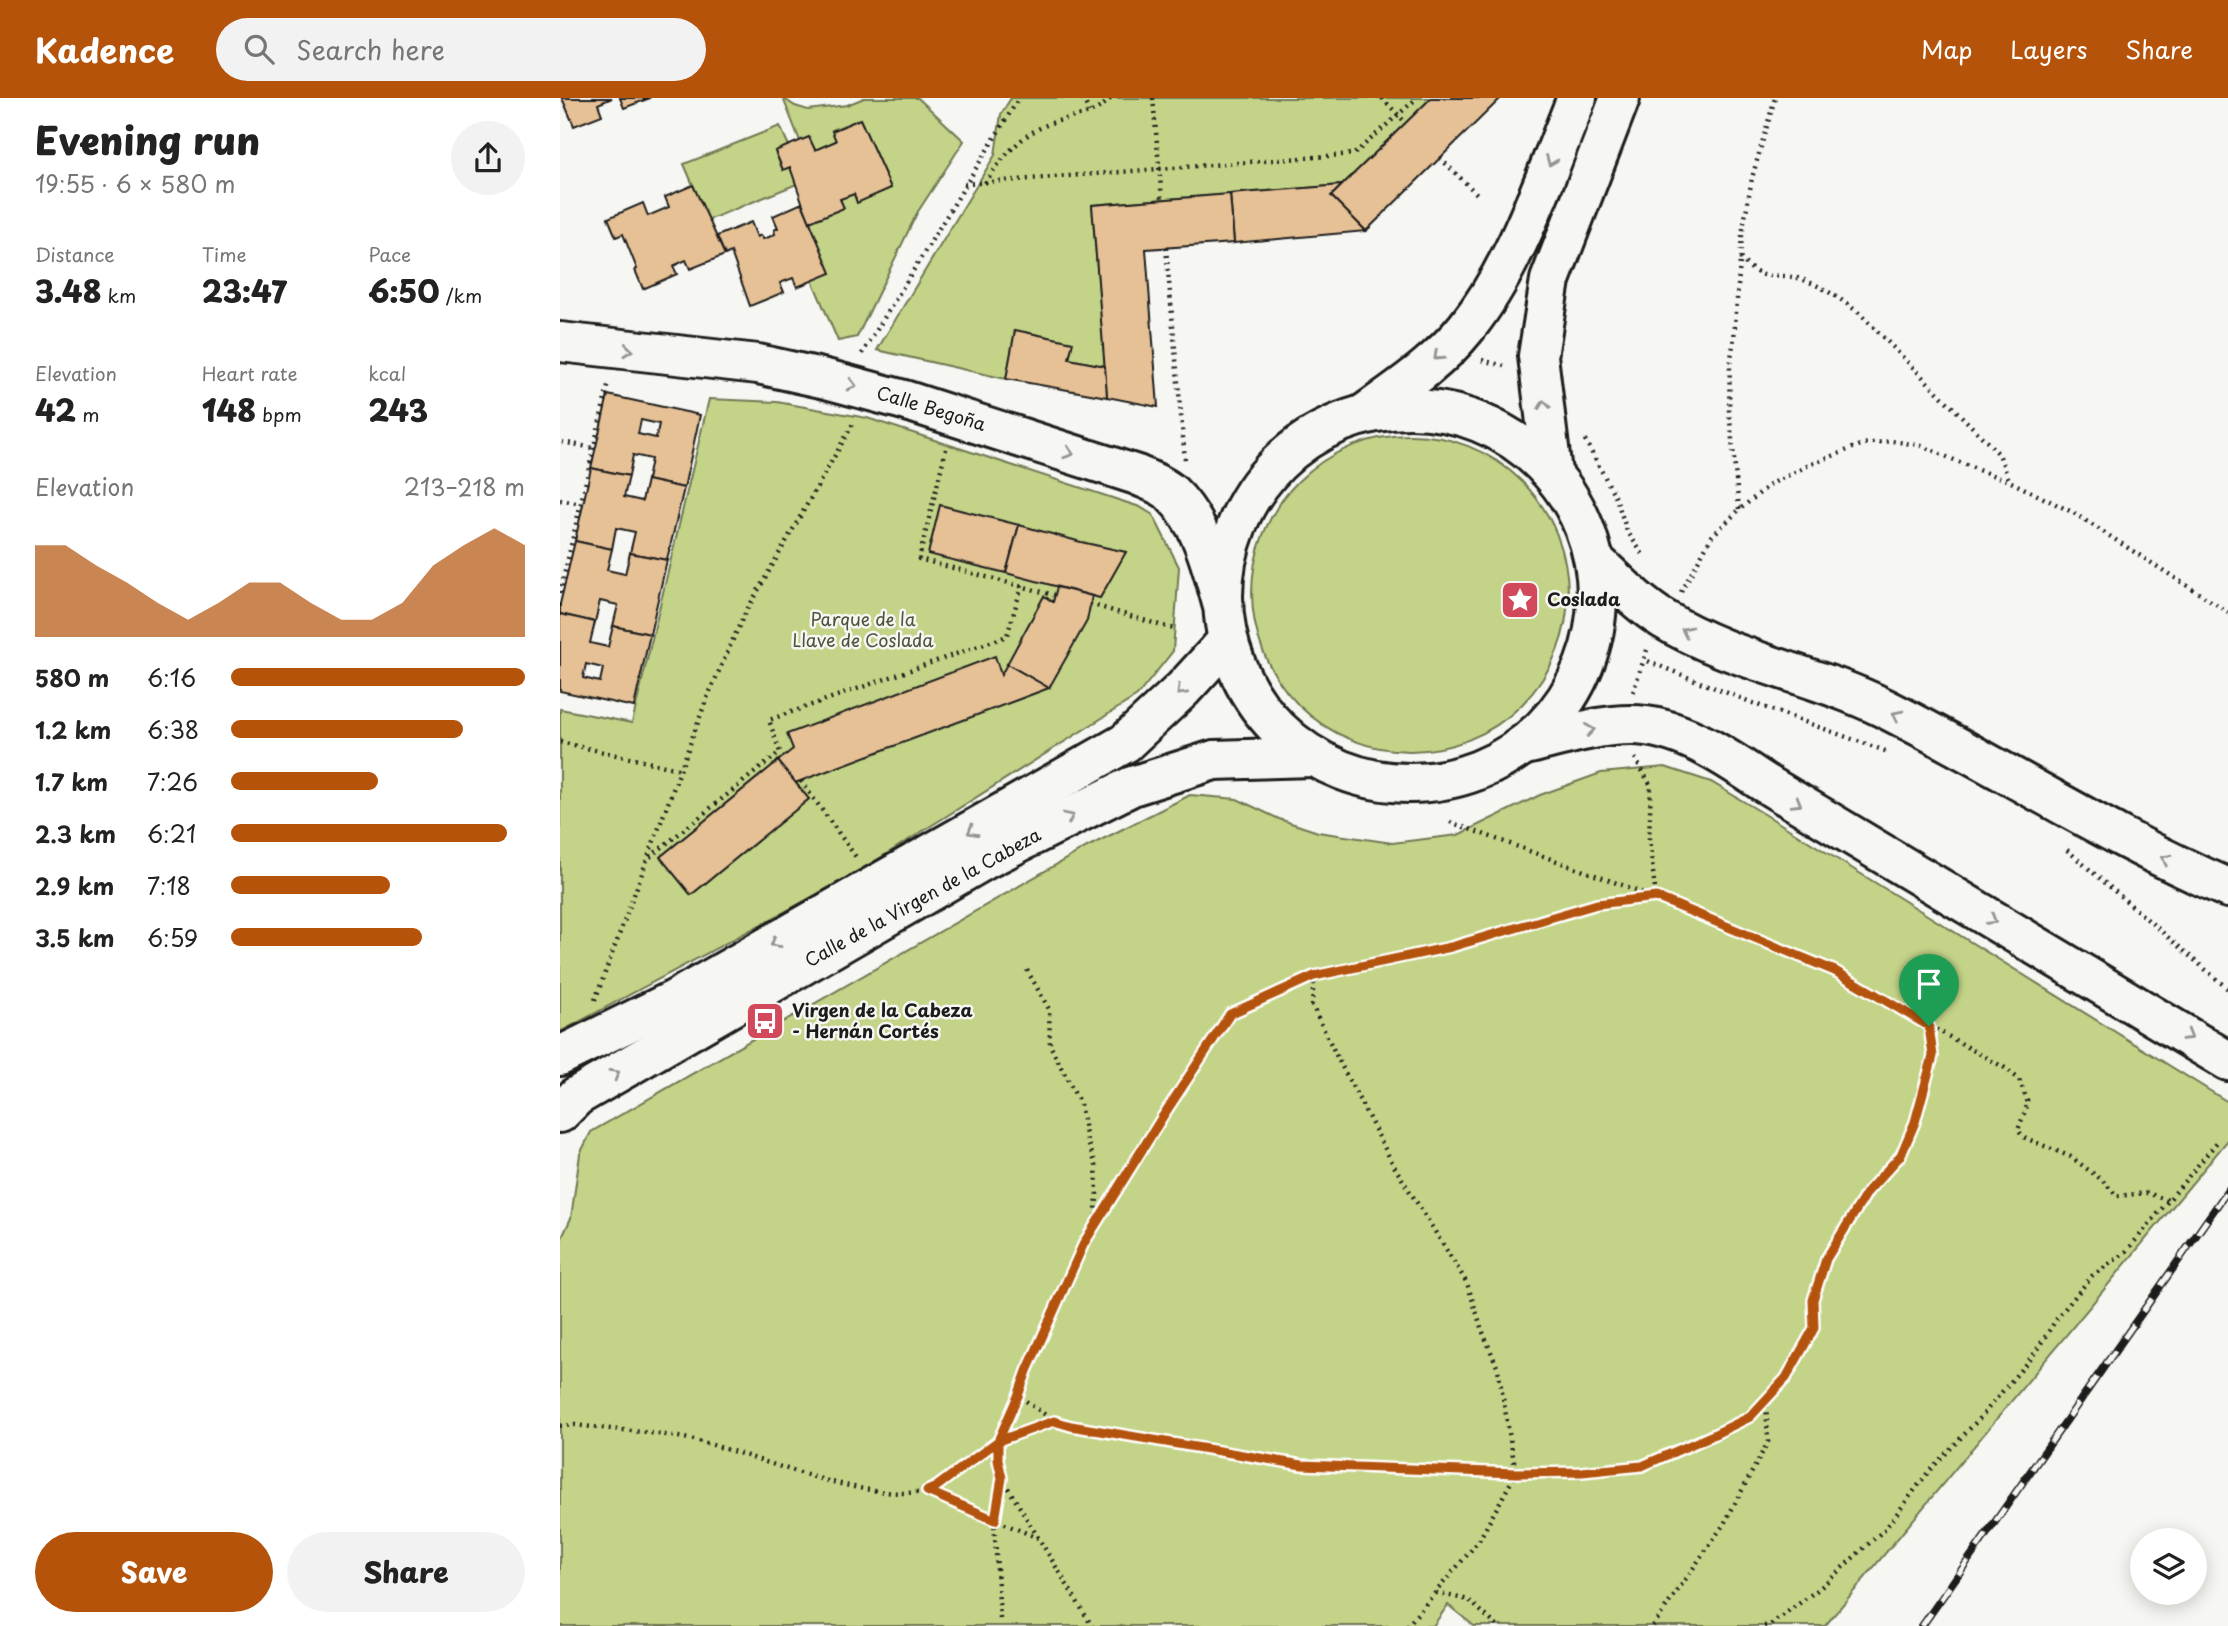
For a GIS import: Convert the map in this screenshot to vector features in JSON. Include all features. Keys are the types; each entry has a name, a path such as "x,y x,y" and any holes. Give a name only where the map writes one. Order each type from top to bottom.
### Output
{"main road":[{"path":"1577,98 1500,278 1466,328 1422,372 1363,415 1315,434 1275,465 1245,506 1227,553 1222,603 1227,641 1245,687 1275,726 1313,757 1364,778 1420,783 1475,772 1523,746 1578,732 1631,725 1659,729 1713,749 1822,818 2228,1060"},
{"path":"1552,473 1538,356 1550,280 1620,98"},
{"name":"Calle Begoña","path":"560,342 758,364 826,379 904,400 1137,475 1170,492 1190,517 1207,547 1222,603"},
{"path":"1363,415 1414,409 1466,417 1513,439 1552,473 1579,514 1594,559 1597,612 1586,663 1560,709 1523,746"},
{"path":"1594,559 1633,596 1672,624 1722,648 1860,696 1958,745 2101,827 2228,888"},
{"name":"Calle de la Virgen de la Cabeza","path":"560,1056 674,1000 1125,743 1183,689 1227,641"},
{"name":"Calle de la Virgen de la Cabeza","path":"560,1113 577,1096 986,859 1132,786 1214,760 1313,757"}],"path":[{"path":"858,359 1019,98"},
{"path":"1083,98 1090,114"},
{"path":"985,183 1002,158 1027,136 1058,120 1090,114 1111,98"},
{"path":"1153,98 1162,199"},
{"path":"1382,98 1406,123"},
{"path":"964,184 1354,155 1417,98"},
{"path":"1739,510 1729,411 1730,365 1740,258 1752,178 1775,98"},
{"path":"1440,158 1480,197"},
{"path":"1166,248 1186,470"},
{"path":"1740,258 1753,272 1763,276 1802,279 1838,297 1859,313 1999,454 2009,481"},
{"path":"560,593 562,575 610,378"},
{"path":"592,1008 707,698 743,617 855,421"},
{"path":"949,438 919,559 1055,595"},
{"path":"1682,590 1712,536 1771,484 1807,466 1863,444 1892,441 1919,445 2009,481 2072,512 2228,612"},
{"path":"562,442 593,448"},
{"path":"560,500 580,504"},
{"path":"649,858 781,754 769,720 1007,636 1022,585"},
{"path":"1090,604 1177,630"},
{"path":"1652,663 1891,753"},
{"path":"560,743 682,770"},
{"path":"1634,755 1651,786 1649,839 1656,897"},
{"path":"801,781 857,857"},
{"path":"1450,822 1656,897 1835,971 2005,1068 2019,1079 2028,1103 2018,1130 2023,1137 2071,1157 2102,1180 2117,1196 2147,1193 2168,1200"},
{"path":"2062,845 2228,989"},
{"path":"1092,1626 1002,1478 998,1441 1084,1243 1230,1014 1314,976 1451,947 1597,904 1656,897"},
{"path":"1027,970 1049,1009 1050,1045 1080,1104 1087,1140 1096,1165 1095,1227"},
{"path":"1314,976 1312,1005 1338,1059 1394,1166 1466,1283 1498,1369 1516,1473 1478,1542 1407,1626"},
{"path":"1018,1396 1054,1421 1302,1465 1516,1473 1582,1472 1642,1466 1750,1417 1786,1378 1814,1328 1813,1300 1826,1259 1868,1191 1901,1155 1915,1122 1933,1056 1929,1026"},
{"path":"1764,1626 1770,1625 1820,1588 1886,1528 1929,1471 1980,1418 2034,1354 2058,1317 2092,1276 2125,1253 2218,1140"},
{"path":"1653,1626 1724,1524 1768,1442 1766,1400"},
{"path":"560,1426 695,1440 851,1486 888,1492 927,1491 998,1441 1054,1421"},
{"path":"1000,1619 995,1520 1002,1478"},
{"path":"927,1491 1039,1538"},
{"path":"1435,1593 1469,1600 1497,1626"}],"green space":[{"path":"783,98 808,110 847,105 864,98 918,98 964,141 917,213 857,337 838,341 812,280 808,223 843,208 840,199 854,194 857,202 891,188 860,119 832,130 836,141 815,150 809,137 800,141"},
{"path":"1011,98 1431,98 1342,185 1092,205 1105,366 1069,359 1072,342 1016,331 1006,379 877,350 995,155 1001,114"},
{"path":"780,126 789,146 775,152 783,170 790,167 797,184 708,220 684,164"},
{"name":"Parque de la Llave de Coslada","path":"709,399 777,402 867,418 1140,507 1153,515 1179,567 1173,651 1137,696 853,875 560,1032 560,709 632,723"},
{"path":"1410,435 1441,438 1470,447 1498,462 1522,481 1541,505 1556,533 1565,562 1568,593 1565,624 1556,653 1541,681 1522,705 1498,724 1470,739 1441,748 1410,751 1379,748 1350,739 1322,724 1298,705 1279,681 1264,653 1255,624 1252,593 1255,562 1264,533 1279,505 1298,481 1322,462 1350,447 1379,438"},
{"path":"1665,767 1711,782 2228,1102 2228,1140 1825,1626 1474,1626 1448,1605 1433,1626 560,1626 560,1242 571,1218 580,1154 591,1132 1087,847 1190,795 1237,799 1279,819 1318,832 1392,843 1458,835 1540,795 1601,773"}],"building":[{"path":"562,98 612,98 598,104 602,115 574,126"},
{"path":"620,98 650,98 624,108"},
{"path":"1431,98 1501,98 1366,231 1331,196"},
{"path":"860,119 891,188 857,203 854,194 840,199 844,208 809,222 790,167 783,170 775,151 809,137 815,150 836,141 832,131"},
{"path":"693,185 725,255 690,269 686,260 673,266 677,274 643,289 623,234 616,237 608,218 643,203 648,216 669,207 665,197"},
{"path":"1342,185 1331,196 1366,231 1234,243 1230,194"},
{"path":"1230,194 1234,243 1146,249 1158,407 1107,397 1092,205"},
{"path":"802,203 831,273 797,287 793,278 780,283 784,292 750,306 731,252 725,255 717,236 751,222 757,237 769,237 775,234 774,230 778,228 773,216"},
{"path":"1015,330 1073,342 1069,359 1105,366 1107,397 1006,379"},
{"path":"608,395 700,415 684,488 647,480 651,459 633,455 629,476 591,468","holes":["641,420 659,424 656,438 638,434"]},
{"path":"591,468 629,476 624,497 642,501 647,480 684,488 667,560 630,553 635,532 616,528 612,549 575,541"},
{"path":"940,505 1019,525 1006,573 928,554"},
{"path":"1019,525 1126,552 1100,598 1006,573"},
{"path":"575,541 612,549 607,570 625,574 630,553 667,560 650,634 613,626 618,605 600,601 595,622 560,614"},
{"path":"1057,587 1092,596 1087,621 1049,688 1007,664 1044,596 1053,602"},
{"path":"560,614 595,622 590,643 608,647 613,626 650,634 634,707 560,691","holes":["586,664 603,668 600,682 583,678"]},
{"path":"995,656 1001,675 1007,664 1049,688 795,783 778,761 793,749 787,734"},
{"path":"778,761 809,799 691,895 660,857"}],"railway":[{"path":"1922,1626 2228,1190"}],"place":[{"name":"Coslada","path":"1520,600"},
{"name":"Virgen de la Cabeza - Hernán Cortés","path":"765,1021"}],"route":[{"path":"1929,1026 1835,971 1656,897 1597,904 1451,947 1314,976 1230,1014 1084,1243 998,1441 1002,1478 995,1520 927,1491 998,1441 1054,1421 1302,1465 1516,1473 1582,1472 1642,1466 1713,1435 1750,1417 1786,1378 1814,1328 1813,1300 1826,1259 1868,1191 1901,1155 1915,1122 1933,1056 1929,1026"}]}
